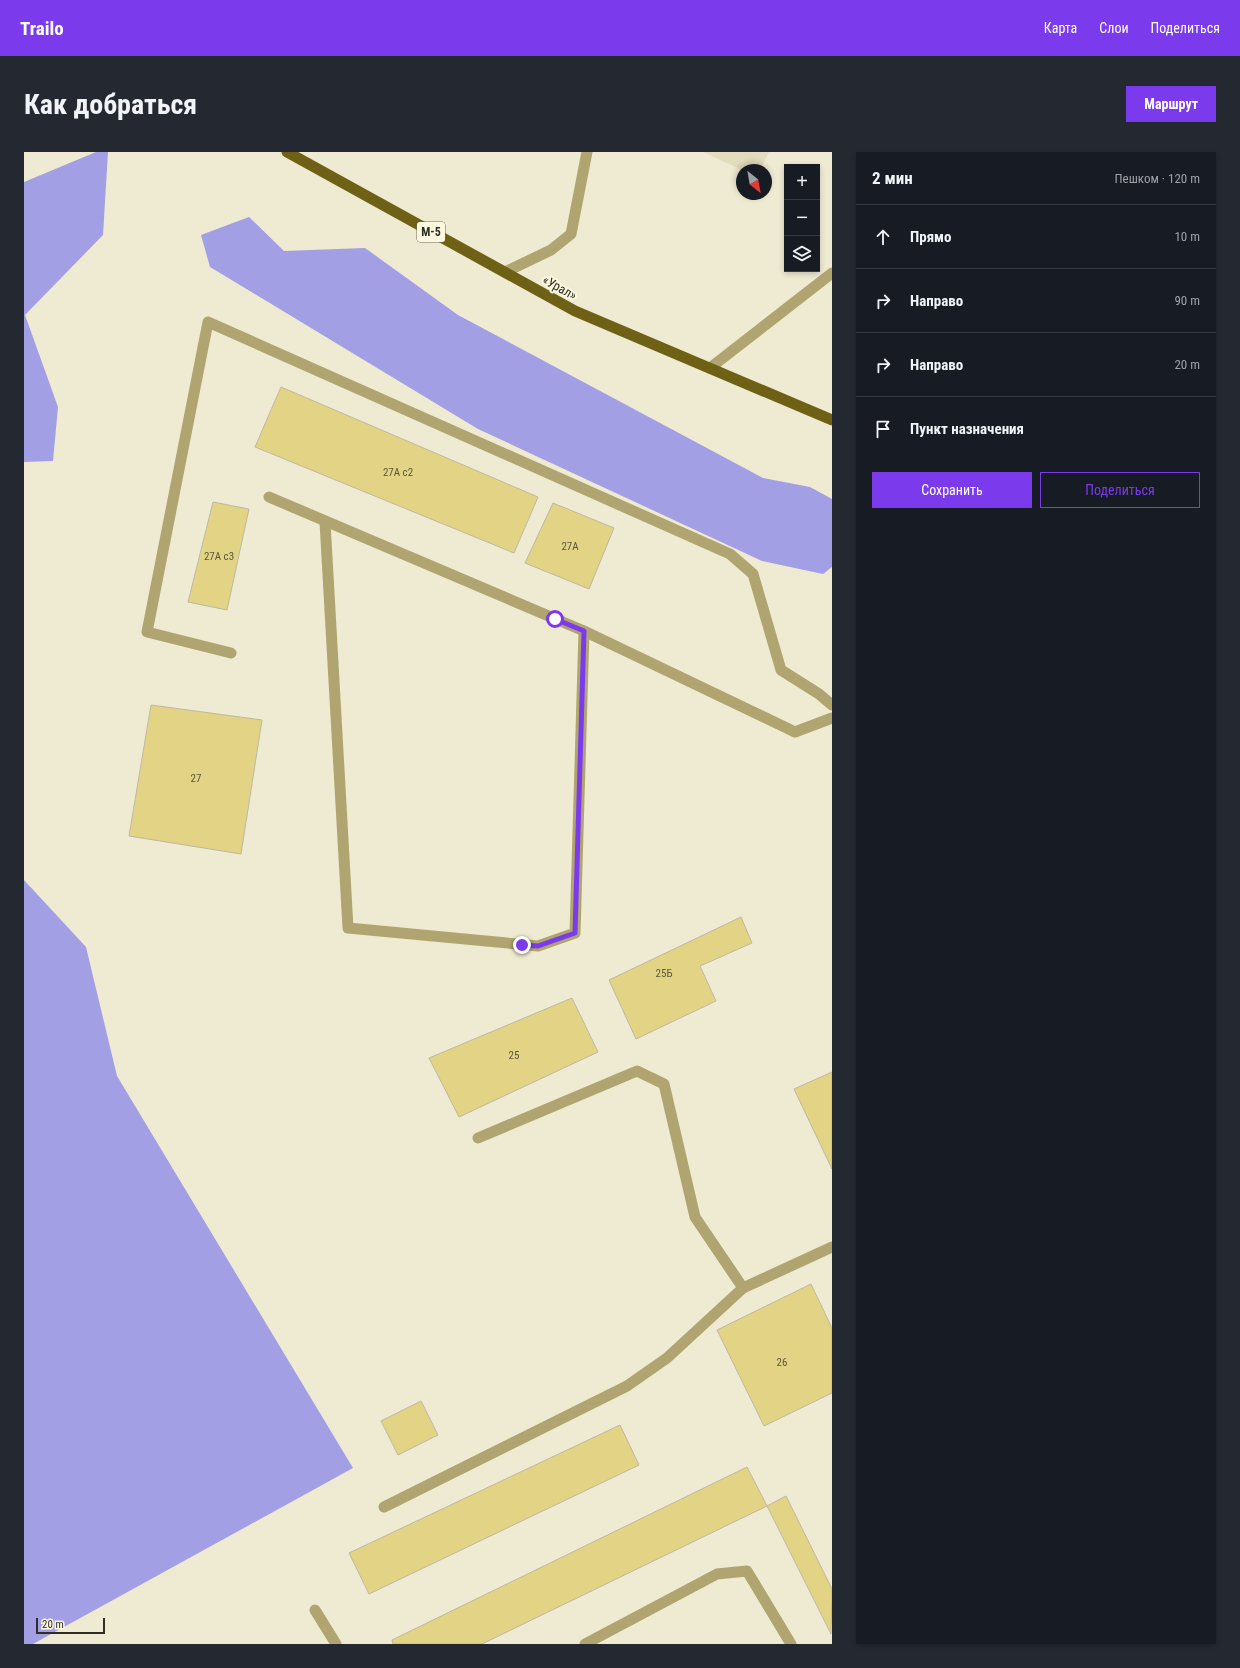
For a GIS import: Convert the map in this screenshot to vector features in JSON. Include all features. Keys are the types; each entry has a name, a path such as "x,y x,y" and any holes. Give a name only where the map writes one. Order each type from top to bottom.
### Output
{"highway":[{"name":"«Урал»","path":"287,152 575,311 832,420"}],"street":[{"path":"505,272 550,250 571,234 587,152"},
{"path":"710,368 832,273"},
{"path":"231,653 147,632 208,322 730,554 753,574 781,670 819,694 832,705"},
{"path":"269,496 325,522 584,631 795,732 832,718"},
{"path":"325,522 348,928 538,946 575,933 584,631"},
{"path":"478,1138 637,1071 664,1084 695,1217 744,1288"},
{"path":"384,1507 627,1386 667,1358 744,1288 832,1247"},
{"path":"584,1644 717,1574 747,1572 791,1644"},
{"path":"314,1610 336,1644"}],"shaded area":[{"path":"96,152 108,152 103,235 25,315 58,407 53,461 24,462 24,182"},
{"path":"703,152 769,152 763,164 736,164 736,167"},
{"path":"249,217 284,251 365,248 458,315 763,478 810,487 832,499 832,567 823,574 762,561 478,429 210,267 201,235"},
{"path":"24,880 86,947 117,1076 353,1468 33,1644 24,1644"}],"building":[{"path":"281,387 538,497 514,553 255,447"},
{"path":"213,502 249,509 227,610 188,602"},
{"path":"553,503 614,528 589,589 525,563"},
{"path":"151,705 262,720 241,854 129,836"},
{"path":"741,917 752,943 700,966 716,1001 636,1039 609,980"},
{"path":"572,998 598,1052 459,1117 429,1058"},
{"path":"832,1072 832,1169 794,1089"},
{"path":"811,1284 832,1328 832,1393 764,1426 717,1330"},
{"path":"421,1401 438,1435 398,1455 381,1421"},
{"path":"620,1425 639,1465 369,1594 349,1553"},
{"path":"747,1467 767,1506 482,1644 393,1644 392,1640"},
{"path":"786,1496 832,1589 831,1634 767,1506"}],"route":[{"path":"522,945 538,946 575,933 584,631 555,619"}]}
